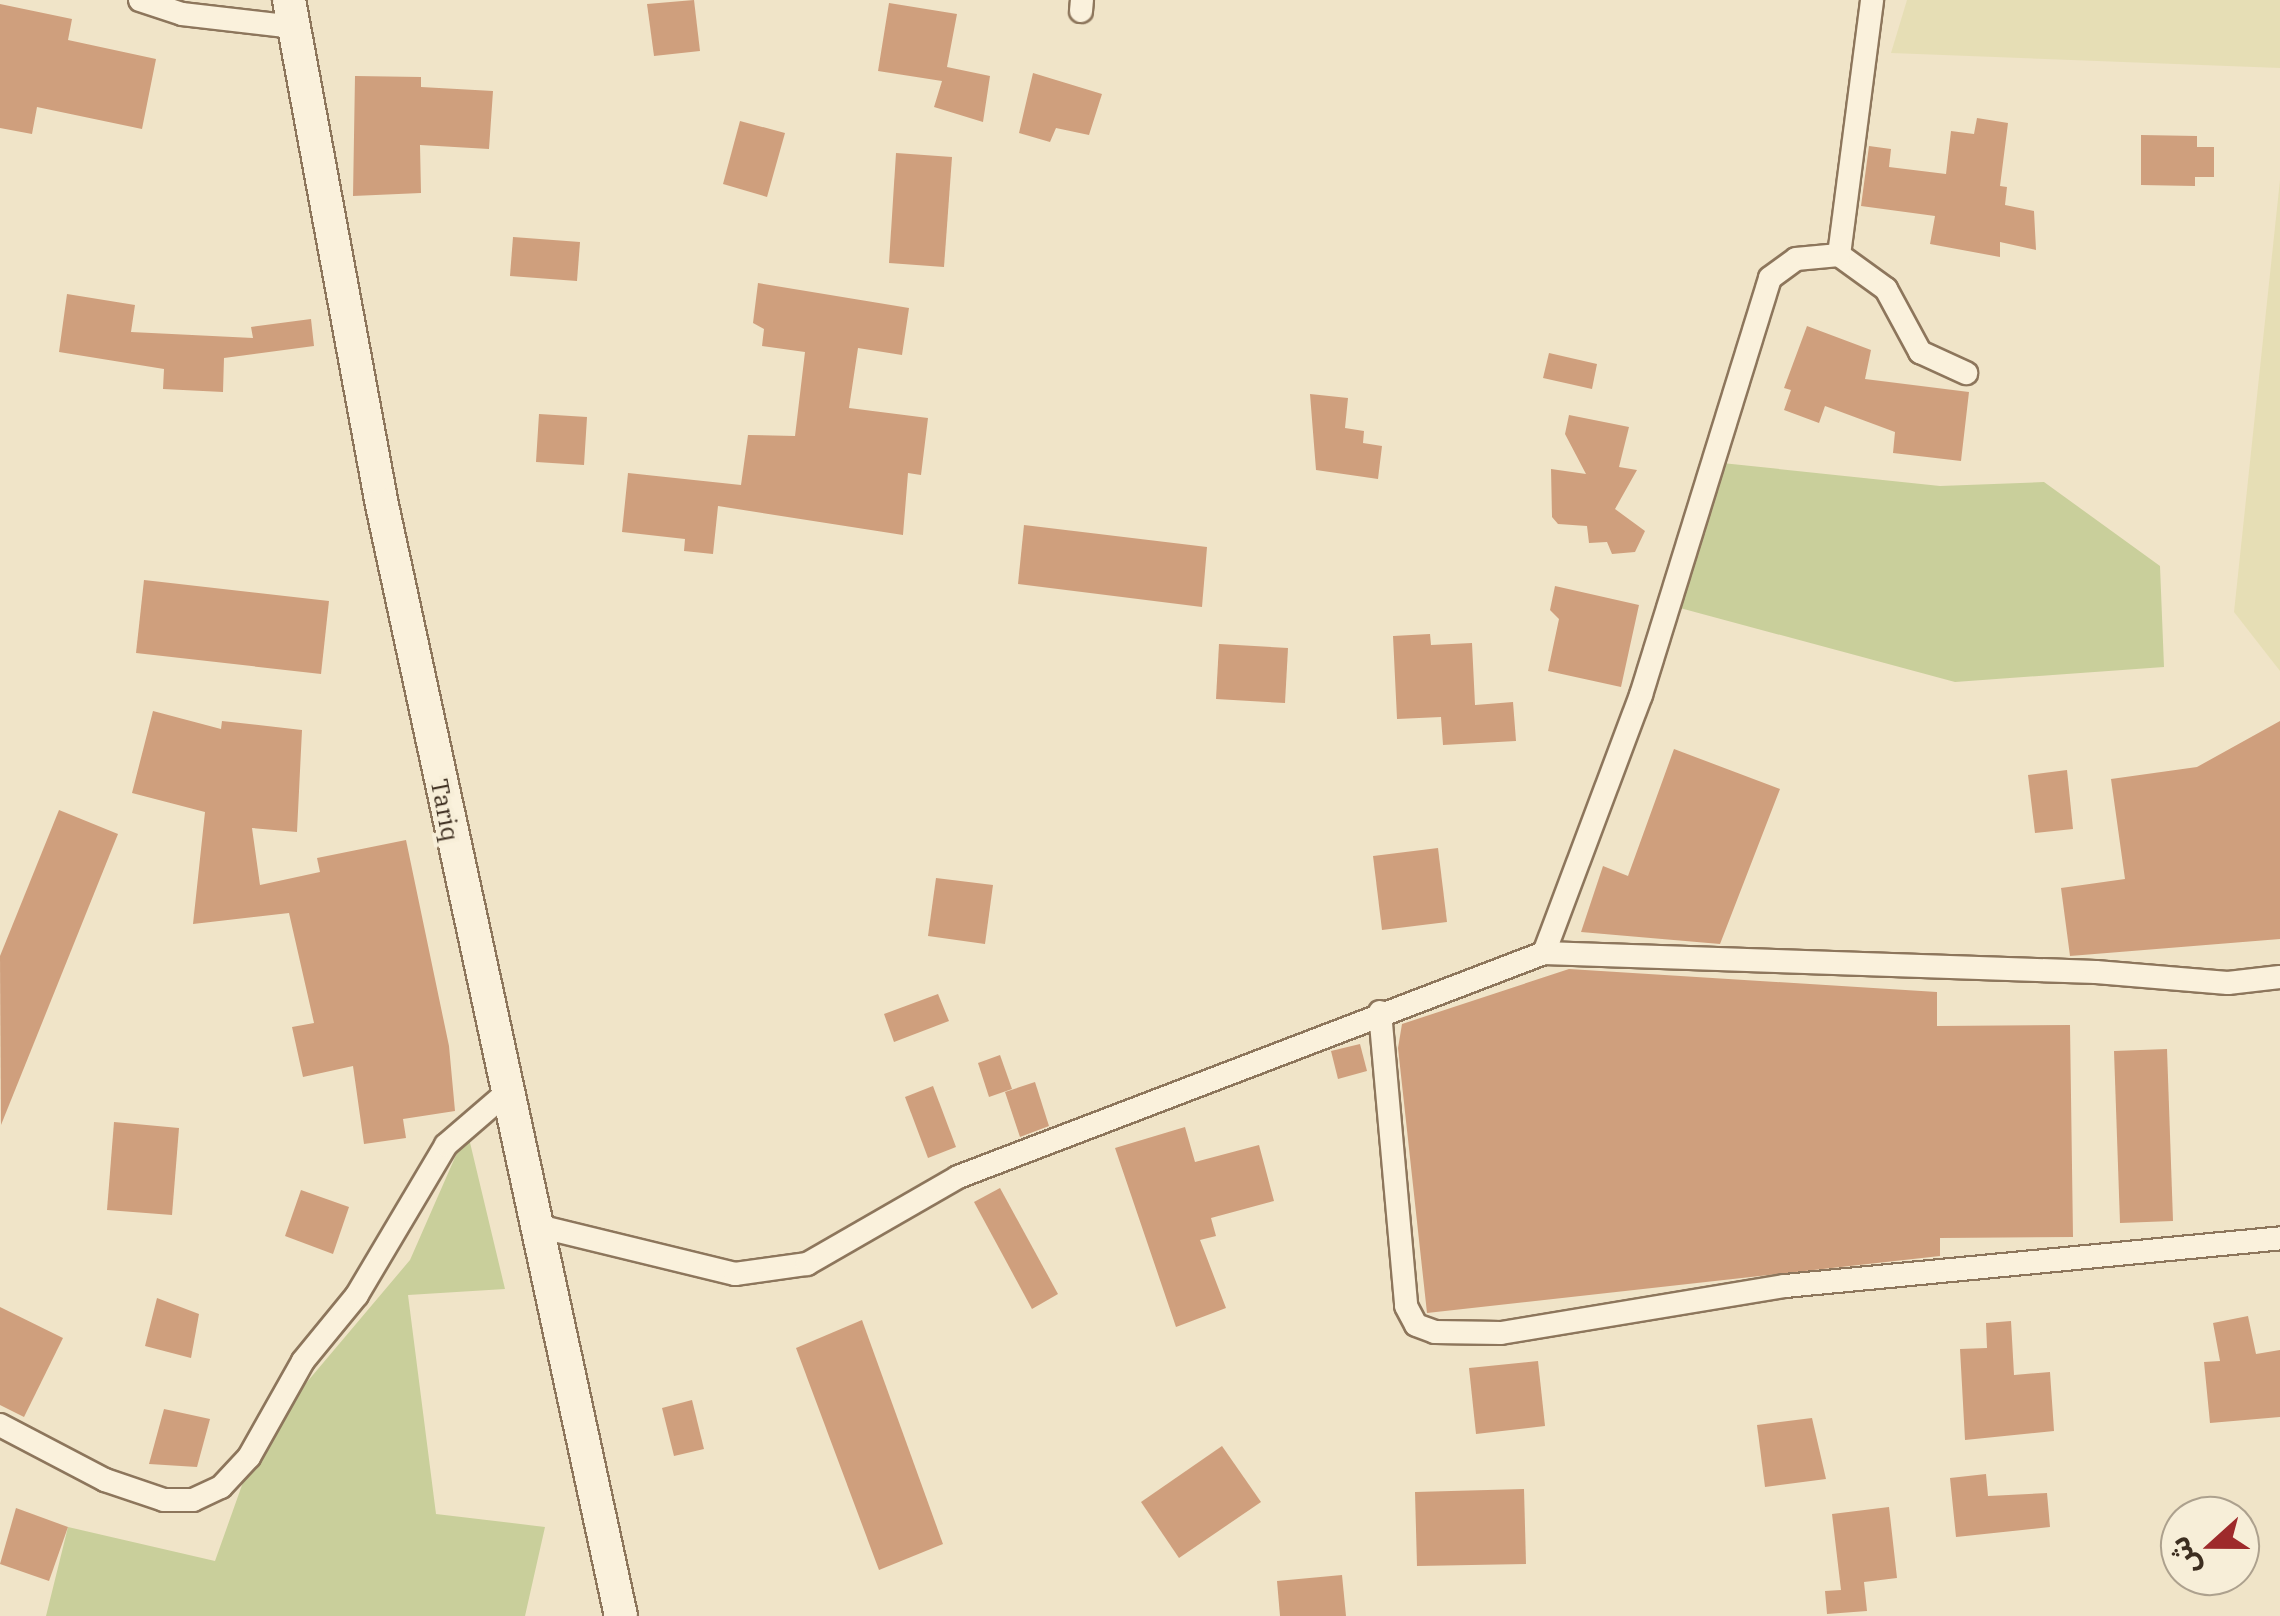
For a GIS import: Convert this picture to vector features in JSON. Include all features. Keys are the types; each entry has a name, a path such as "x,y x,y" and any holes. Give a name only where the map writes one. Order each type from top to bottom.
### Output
{"main road":[{"name":"Tariq","path":"291,14 382,506 504,1095 620,1616"}],"street":[{"path":"140,0 182,14 291,14"},
{"path":"1839,256 1872,0"},
{"path":"1544,954 1635,712 1770,278 1796,259 1839,256 1886,289 1920,352 1966,372"},
{"path":"534,1226 736,1274 807,1264 958,1178 1380,1012 1544,954 2096,972 2228,983 2280,977"},
{"path":"1380,1012 1406,1306 1416,1324 1435,1332 1501,1334 1784,1286 2280,1238"},
{"path":"0,1425 105,1480 164,1500 193,1500 220,1487 249,1457 303,1361 357,1295 432,1165 504,1095"}],"shaded area":[{"path":"1907,0 2280,0 2280,68 1891,53"},
{"path":"2280,180 2280,671 2234,612"}],"green space":[{"path":"1722,463 1940,486 2044,482 2160,566 2164,667 1955,682 1680,608"},
{"path":"467,1130 505,1289 408,1295 436,1514 545,1527 525,1616 46,1616 68,1527 215,1561 258,1440 410,1260"}],"building":[{"path":"694,0 700,51 654,56 647,4"},
{"path":"889,3 957,14 947,67 990,76 983,122 934,107 942,81 878,71"},
{"path":"0,4 72,19 68,40 156,59 142,129 37,107 32,134 0,128"},
{"path":"1033,73 1102,94 1089,135 1056,128 1050,142 1019,133"},
{"path":"355,76 421,77 421,87 493,91 489,149 420,145 421,193 353,196"},
{"path":"1977,118 2008,123 2000,186 2007,187 2005,205 2034,211 2036,250 2000,242 2000,257 1930,244 1935,216 1861,206 1869,146 1891,149 1889,167 1946,174 1951,131 1974,134"},
{"path":"740,121 785,133 767,197 723,184"},
{"path":"2141,135 2197,136 2197,147 2214,147 2214,177 2195,177 2195,186 2141,185"},
{"path":"896,153 952,157 944,267 889,263"},
{"path":"513,237 580,242 577,281 510,276"},
{"path":"758,283 909,308 902,355 858,348 849,408 928,418 921,475 908,473 903,535 718,506 713,554 684,551 685,539 622,532 628,473 741,485 748,435 795,436 805,352 762,346 764,329 753,323"},
{"path":"67,294 135,305 131,332 253,338 251,327 311,319 314,346 224,358 223,392 163,389 164,369 59,352"},
{"path":"1807,326 1871,350 1865,379 1969,392 1961,461 1893,453 1895,432 1825,406 1819,423 1784,410 1791,390 1784,388"},
{"path":"1549,353 1597,364 1592,389 1543,378"},
{"path":"1310,394 1348,398 1345,428 1364,431 1363,443 1382,446 1378,479 1316,470"},
{"path":"539,414 587,417 584,465 536,462"},
{"path":"1569,415 1629,427 1619,467 1637,470 1615,509 1645,531 1635,552 1612,554 1607,542 1589,543 1587,526 1558,524 1552,517 1551,469 1586,474 1565,434"},
{"path":"1024,525 1207,547 1202,607 1018,584"},
{"path":"144,580 329,601 321,674 136,653"},
{"path":"1555,586 1639,605 1621,687 1548,671 1559,619 1550,610"},
{"path":"1430,634 1431,645 1472,643 1475,705 1513,702 1516,741 1443,745 1441,717 1397,719 1393,636"},
{"path":"1219,644 1288,648 1285,703 1216,699"},
{"path":"153,711 221,729 222,721 302,730 297,832 252,828 260,885 320,872 317,858 406,840 449,1046 455,1111 403,1119 406,1138 364,1144 353,1066 303,1077 292,1027 314,1023 289,913 193,924 205,812 132,793"},
{"path":"2280,721 2280,939 2070,956 2061,888 2125,879 2111,779 2197,767"},
{"path":"1674,749 1780,789 1720,944 1581,932 1603,866 1628,876"},
{"path":"2067,770 2073,829 2035,833 2028,775"},
{"path":"59,810 118,834 1,1125 0,956"},
{"path":"1438,848 1447,922 1382,930 1373,856"},
{"path":"936,878 993,885 985,944 928,936"},
{"path":"1569,969 1937,992 1937,1026 2070,1025 2073,1237 1940,1238 1940,1256 1427,1313 1398,1048 1402,1024"},
{"path":"938,994 949,1021 894,1042 884,1014"},
{"path":"1360,1044 1367,1071 1338,1079 1331,1051"},
{"path":"2167,1049 2173,1221 2120,1223 2114,1051"},
{"path":"1000,1055 1012,1089 989,1097 978,1063"},
{"path":"1035,1082 1049,1126 1020,1137 1005,1092"},
{"path":"933,1086 956,1147 928,1158 905,1097"},
{"path":"114,1122 179,1128 172,1215 107,1210"},
{"path":"1185,1127 1195,1162 1259,1145 1274,1201 1211,1218 1216,1236 1200,1240 1226,1308 1176,1327 1115,1148"},
{"path":"1000,1188 1058,1294 1032,1309 974,1202"},
{"path":"301,1190 349,1207 333,1254 285,1236"},
{"path":"157,1298 199,1314 191,1358 145,1346"},
{"path":"0,1307 63,1338 24,1417 0,1405"},
{"path":"2248,1316 2256,1354 2280,1350 2280,1417 2210,1423 2204,1362 2220,1361 2213,1323"},
{"path":"862,1320 943,1544 879,1570 796,1348"},
{"path":"2011,1321 2014,1375 2050,1372 2054,1431 1965,1440 1960,1349 1987,1348 1986,1323"},
{"path":"1538,1361 1545,1426 1476,1434 1469,1368"},
{"path":"692,1400 704,1449 674,1456 662,1408"},
{"path":"164,1409 210,1419 197,1467 149,1464"},
{"path":"1812,1418 1826,1479 1765,1487 1757,1425"},
{"path":"1222,1446 1261,1502 1179,1558 1141,1502"},
{"path":"1986,1474 1988,1496 2047,1493 2050,1527 1956,1537 1950,1478"},
{"path":"1524,1489 1526,1564 1417,1566 1415,1492"},
{"path":"1889,1507 1897,1578 1864,1582 1867,1611 1827,1614 1825,1591 1841,1590 1832,1514"},
{"path":"16,1508 68,1527 49,1581 0,1564"},
{"path":"1342,1575 1346,1616 1280,1616 1277,1581"}]}
